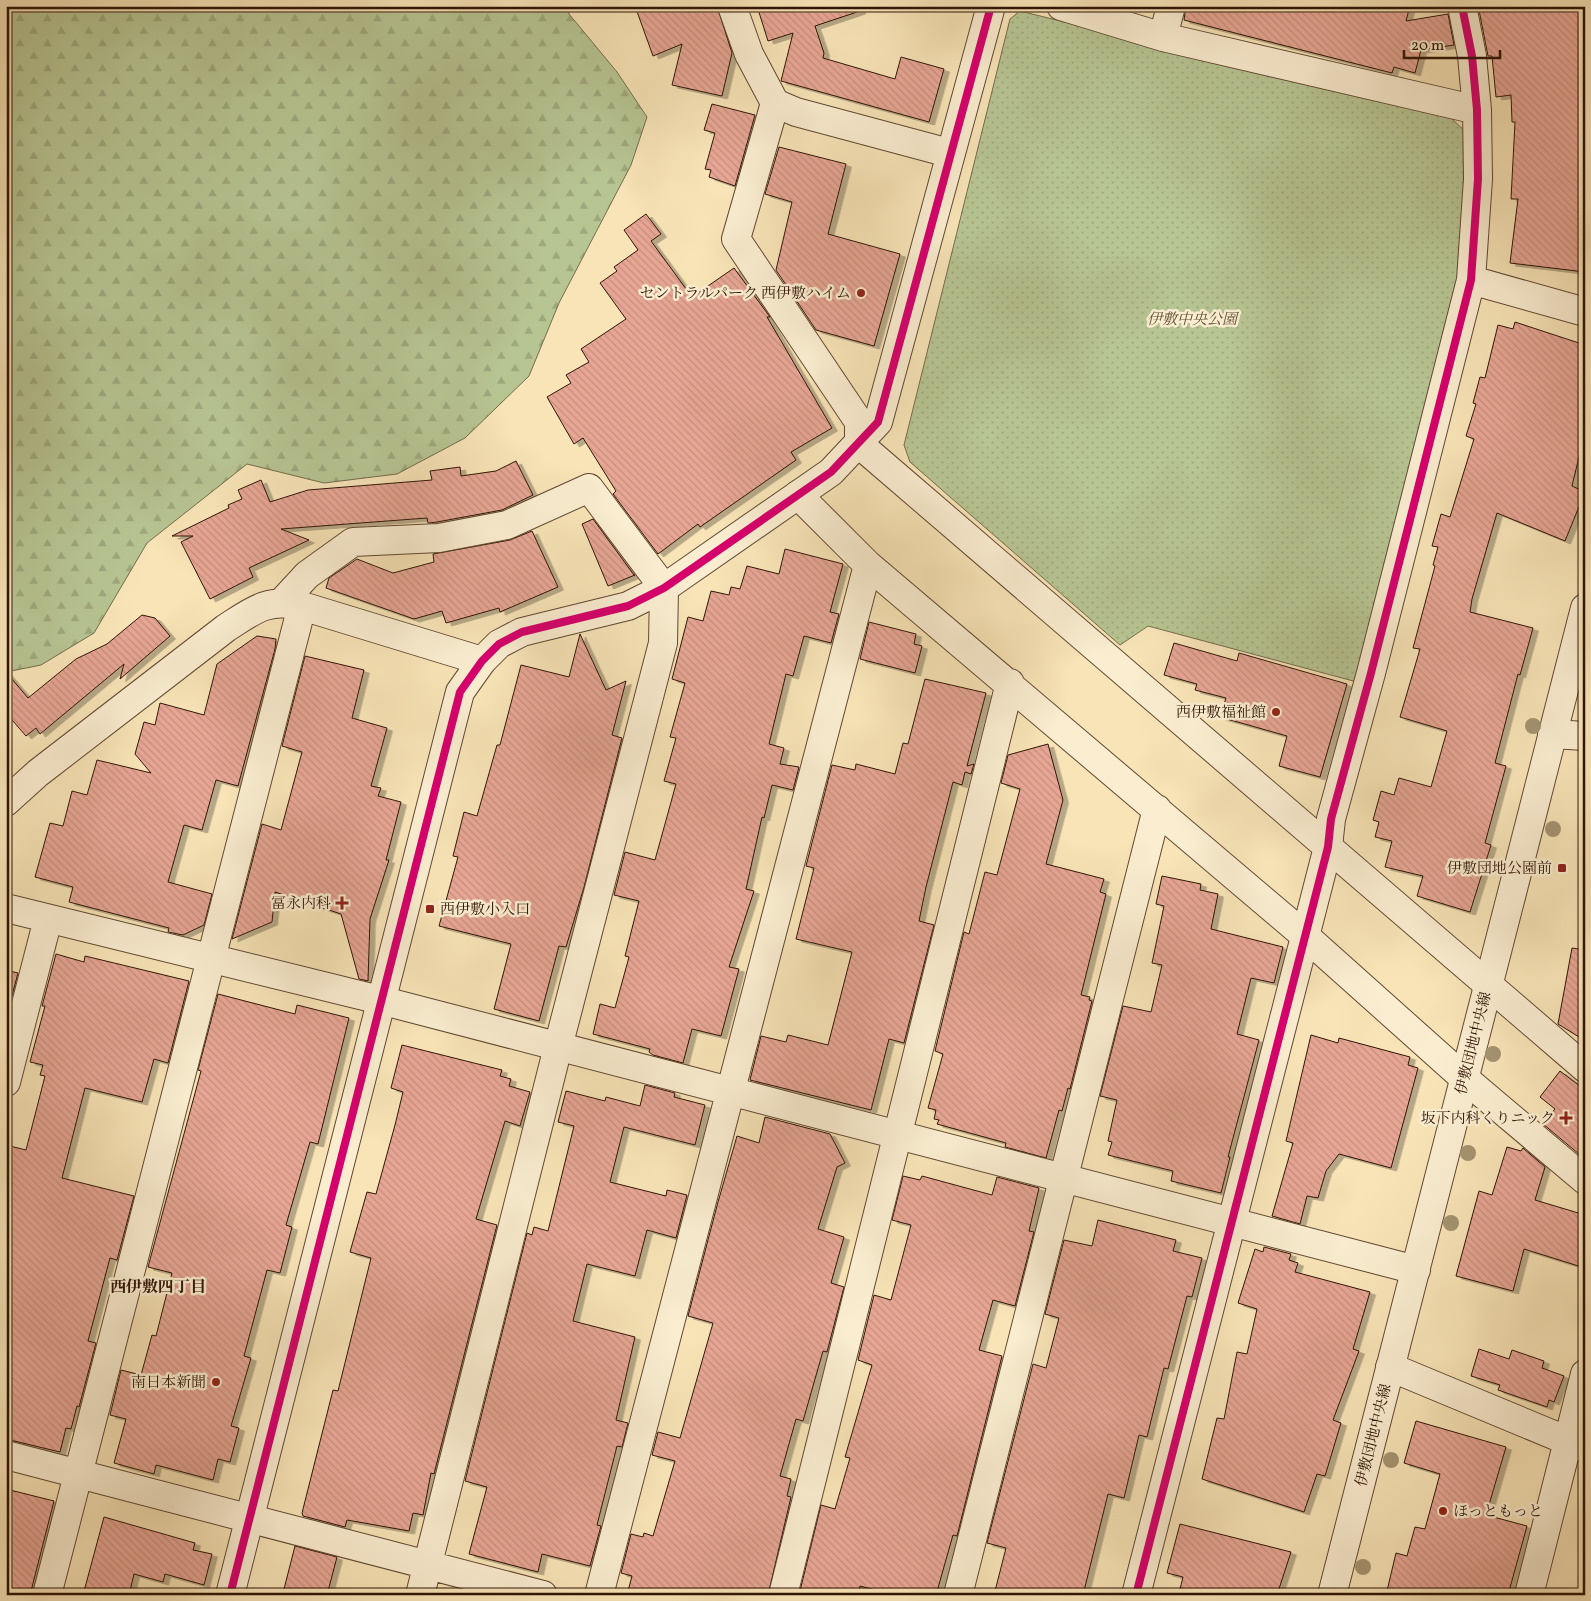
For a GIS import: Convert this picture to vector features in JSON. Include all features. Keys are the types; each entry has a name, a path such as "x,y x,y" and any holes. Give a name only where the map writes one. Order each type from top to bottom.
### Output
{"street":[{"path":"732,6 749,54 775,103 796,112 949,153"},
{"path":"230,1595 308,1296 380,1000 460,692 482,661 498,644 522,632 628,606 664,588 831,472 878,422 912,303 949,153 991,6"},
{"path":"1061,6 1163,37 1477,110"},
{"path":"1163,37 1171,6"},
{"path":"1136,1595 1304,935 1328,848 1331,819 1371,673 1471,280 1478,179 1477,110 1472,56 1462,6"},
{"path":"775,103 736,239 859,422 859,444 1585,1068"},
{"path":"1471,280 1585,312"},
{"path":"47,1595 211,959 292,604 307,575 353,542 439,538 507,525 589,488 664,588 664,643 558,1047 420,1595"},
{"path":"798,494 868,565 1304,935 1464,1078 1585,1180"},
{"path":"599,1595 868,565"},
{"path":"6,802 38,773 226,628 258,607 292,604 482,661"},
{"name":"伊敷団地中央線","path":"1332,1595 1585,608"},
{"path":"782,1595 1010,684"},
{"path":"1552,734 1585,736"},
{"path":"958,1595 1065,1180 1157,809"},
{"path":"6,908 380,1000 1416,1270"},
{"path":"6,1082 48,919"},
{"path":"1390,1367 1576,1444"},
{"path":"1529,1595 1576,1444 1585,1374"},
{"path":"6,1455 543,1595"}],"green space":[{"path":"6,6 568,6 569,14 617,72 647,117 631,165 559,303 529,376 465,438 397,474 324,483 247,464 147,543 94,633 41,665 6,672"},
{"name":"伊敷中央公園","path":"1020,11 1451,118 1468,134 1462,250 1454,302 1357,682 1148,626 1120,645 910,462 904,445 1010,19"}],"building":[{"path":"635,6 717,6 732,53 722,96 672,85 682,44 653,56"},
{"path":"757,6 859,6 860,11 815,26 824,53 823,58 895,79 901,57 944,69 929,122 781,81 793,33 768,41"},
{"path":"1186,6 1410,6 1406,21 1448,14 1454,45 1421,50 1415,73 1394,67 1392,73 1184,20"},
{"path":"1483,6 1585,6 1585,272 1510,263 1518,199 1511,199 1515,122 1512,122 1511,95 1496,97 1492,56 1488,56 1479,10 1484,9"},
{"path":"712,104 755,115 735,186 709,177 711,170 705,169 715,133 704,130"},
{"path":"779,147 846,164 828,234 900,254 874,346 816,330 776,270 792,202 765,194"},
{"path":"646,214 661,234 651,241 692,297 734,268 770,317 767,317 832,428 791,452 796,460 700,527 698,524 658,554 613,494 616,491 583,438 574,444 547,397 571,383 566,375 589,362 581,349 626,319 600,283 617,271 614,267 638,250 624,230"},
{"path":"1515,322 1585,345 1585,432 1572,486 1585,492 1565,541 1497,513 1472,599 1470,612 1533,628 1520,675 1518,674 1495,763 1506,766 1485,843 1491,845 1470,912 1417,896 1423,876 1385,867 1392,841 1375,837 1379,822 1373,820 1381,791 1394,795 1399,778 1431,787 1447,731 1400,717 1420,649 1413,648 1435,566 1433,565 1438,547 1432,546 1441,514 1450,517 1474,439 1466,436 1476,404 1473,403 1480,377 1485,378 1498,325 1513,329"},
{"path":"516,461 533,495 502,510 428,523 427,518 281,529 309,540 249,568 253,577 210,599 181,542 193,536 172,536 229,508 228,505 242,499 238,490 261,480 270,502 308,490 432,480 430,471 460,467 461,476 496,471"},
{"path":"593,519 635,575 608,586 582,524"},
{"path":"532,531 558,587 500,612 499,608 446,623 442,611 414,619 326,588 329,578 357,559 393,573 434,562 433,554 510,540"},
{"path":"785,549 843,564 830,612 839,614 831,643 804,636 793,676 786,674 769,744 784,748 780,764 799,767 793,790 772,785 764,818 762,817 746,889 754,891 729,967 739,969 721,1036 692,1029 683,1063 653,1055 649,1052 650,1049 593,1034 600,1004 615,1008 629,957 625,956 639,901 614,895 625,852 655,860 676,784 664,781 676,738 670,737 685,683 672,679 688,617 703,621 711,591 729,595 731,587 740,589 747,566 779,574"},
{"path":"142,615 155,618 170,636 120,679 124,664 40,734 36,728 26,736 6,713 6,672 28,698 76,659 107,644"},
{"path":"869,622 916,634 914,644 922,646 915,673 860,659"},
{"path":"580,634 606,690 626,681 612,735 622,738 584,887 566,947 559,946 539,1021 494,1009 511,944 439,926 458,857 453,856 464,812 477,816 497,745 500,745 521,665 569,677"},
{"path":"257,636 276,639 275,649 238,786 216,780 202,830 184,825 168,882 212,894 204,925 183,935 168,932 169,928 69,902 73,887 35,877 50,823 63,826 72,791 87,795 97,760 151,773 135,754 144,722 155,725 160,703 204,715 217,664"},
{"path":"1174,643 1237,661 1239,653 1347,684 1320,777 1279,766 1287,736 1220,717 1226,698 1195,690 1197,684 1164,675"},
{"path":"305,656 364,670 352,718 387,728 371,786 381,788 378,796 401,802 386,860 389,860 370,919 368,981 359,979 341,914 275,892 272,922 232,939 262,824 281,830 302,752 282,746"},
{"path":"925,679 986,693 967,766 974,764 971,774 965,772 962,785 953,782 926,887 919,921 934,925 904,1043 889,1039 871,1110 750,1080 761,1036 786,1042 788,1035 828,1045 852,952 796,939 814,868 806,866 832,765 855,770 856,764 895,774 903,743 908,744"},
{"path":"1048,744 1063,800 1046,864 1104,879 1100,892 1106,894 1081,995 1090,997 1089,1000 1092,1001 1070,1089 1068,1088 1062,1111 1059,1110 1046,1158 1005,1147 1006,1143 937,1124 939,1120 934,1119 936,1110 928,1108 943,1054 935,1051 964,932 969,934 985,872 997,875 1020,789 1001,783 1008,755"},
{"path":"1162,876 1201,884 1200,890 1218,894 1211,929 1283,947 1274,983 1251,978 1237,1034 1259,1040 1228,1157 1230,1157 1221,1193 1171,1181 1173,1171 1108,1155 1112,1142 1108,1141 1117,1100 1100,1096 1123,1006 1151,1012 1162,965 1152,963 1164,906 1156,904"},
{"path":"1572,948 1585,950 1585,1011 1579,1037 1558,1024"},
{"path":"56,954 84,962 85,956 189,981 168,1063 154,1059 142,1102 85,1088 62,1178 134,1196 117,1260 110,1258 88,1341 96,1343 79,1407 77,1406 71,1429 66,1428 60,1452 6,1439 6,1145 26,1150 45,1076 40,1075 43,1065 30,1062"},
{"path":"6,970 18,973 11,999 6,998"},
{"path":"218,994 295,1014 297,1005 349,1018 318,1144 310,1142 286,1225 292,1227 280,1273 267,1270 244,1356 251,1358 231,1426 239,1428 230,1462 218,1459 213,1480 156,1465 154,1474 114,1463 126,1419 110,1415 121,1370 141,1375 152,1335 156,1336 172,1273 148,1267 201,1071 198,1070"},
{"path":"1311,1035 1338,1043 1339,1038 1410,1057 1408,1065 1418,1068 1391,1168 1339,1154 1326,1171 1318,1198 1307,1196 1300,1224 1272,1216 1293,1143 1286,1141"},
{"path":"402,1045 502,1070 500,1076 511,1079 509,1086 530,1092 520,1126 505,1121 476,1219 497,1225 434,1474 431,1473 423,1515 413,1513 409,1531 347,1520 345,1527 303,1516 302,1513 333,1390 338,1391 371,1258 350,1252 367,1192 376,1194 395,1125 403,1092 391,1088"},
{"name":"坂下内科くりニック","path":"1560,1071 1585,1090 1585,1159 1543,1124 1555,1109 1540,1097"},
{"path":"645,1085 675,1093 674,1097 705,1105 695,1145 624,1127 610,1182 666,1196 667,1190 687,1195 676,1238 647,1230 635,1276 587,1264 573,1321 635,1337 616,1420 628,1423 622,1447 617,1446 597,1525 601,1526 590,1566 542,1554 538,1572 469,1554 487,1487 465,1481 527,1233 532,1235 534,1227 548,1231 574,1126 558,1122 566,1091 605,1101 606,1097 640,1106"},
{"path":"765,1117 830,1134 845,1163 837,1167 818,1229 844,1237 831,1283 844,1287 827,1352 823,1351 803,1421 796,1419 780,1476 791,1479 787,1496 791,1497 768,1595 627,1595 632,1576 621,1573 631,1534 643,1537 644,1533 653,1536 675,1461 652,1455 658,1432 680,1438 713,1323 688,1316 737,1136 759,1143"},
{"path":"1507,1147 1521,1151 1523,1148 1545,1167 1535,1200 1585,1215 1585,1268 1524,1249 1513,1291 1456,1276 1479,1191 1492,1195"},
{"path":"903,1176 920,1180 922,1176 992,1195 997,1177 1039,1188 1029,1231 1034,1232 1015,1306 993,1300 979,1350 1002,1356 957,1536 953,1535 936,1595 894,1595 860,1586 858,1595 799,1595 821,1505 835,1509 850,1458 845,1457 872,1365 858,1360 874,1295 891,1300 911,1225 892,1220"},
{"path":"1098,1220 1176,1240 1173,1251 1202,1258 1192,1297 1187,1296 1168,1369 1164,1368 1147,1437 1139,1435 1124,1498 1108,1494 1083,1595 994,1595 1006,1548 987,1543 1033,1364 1046,1368 1059,1318 1045,1314 1064,1240 1092,1246"},
{"path":"1264,1247 1291,1254 1289,1260 1298,1263 1295,1272 1370,1292 1353,1349 1359,1351 1333,1420 1341,1423 1325,1476 1317,1474 1304,1512 1202,1479 1217,1418 1224,1419 1237,1352 1247,1354 1257,1309 1238,1303 1255,1249 1263,1252"},
{"path":"1479,1349 1509,1359 1512,1350 1544,1361 1542,1368 1564,1376 1554,1402 1549,1400 1547,1407 1498,1390 1500,1385 1471,1376"},
{"path":"1416,1421 1506,1447 1486,1515 1527,1526 1508,1595 1386,1595 1396,1553 1407,1556 1415,1527 1425,1529 1440,1474 1404,1463"},
{"path":"6,1489 54,1501 30,1595 6,1595"},
{"path":"104,1517 195,1543 193,1550 212,1554 204,1585 165,1574 163,1582 134,1574 129,1595 83,1595"},
{"path":"1180,1524 1291,1552 1277,1595 1201,1595 1180,1589 1183,1577 1167,1573"},
{"path":"295,1546 337,1557 327,1595 308,1595 284,1589"}],"cycle path":[{"path":"230,1595 460,692 482,661 499,644 522,632 628,606 664,588 831,472 878,422 991,6"},
{"path":"1136,1595 1328,847 1331,819 1371,673 1471,280 1478,179 1477,110 1472,56 1462,6"}],"place":[{"name":"セントラルパーク 西伊敷ハイム","path":"861,293"},
{"name":"西伊敷福祉館","path":"1276,712"},
{"name":"伊敷団地公園前","path":"1562,868"},
{"name":"冨永内科","path":"342,903"},
{"name":"西伊敷小入口","path":"430,909"},
{"name":"坂下内科くりニック","path":"1566,1118"},
{"name":"南日本新聞","path":"216,1382"},
{"name":"ほっともっと","path":"1443,1511"}],"district":[{"name":"西伊敷四丁目","path":"158,1286"}]}
